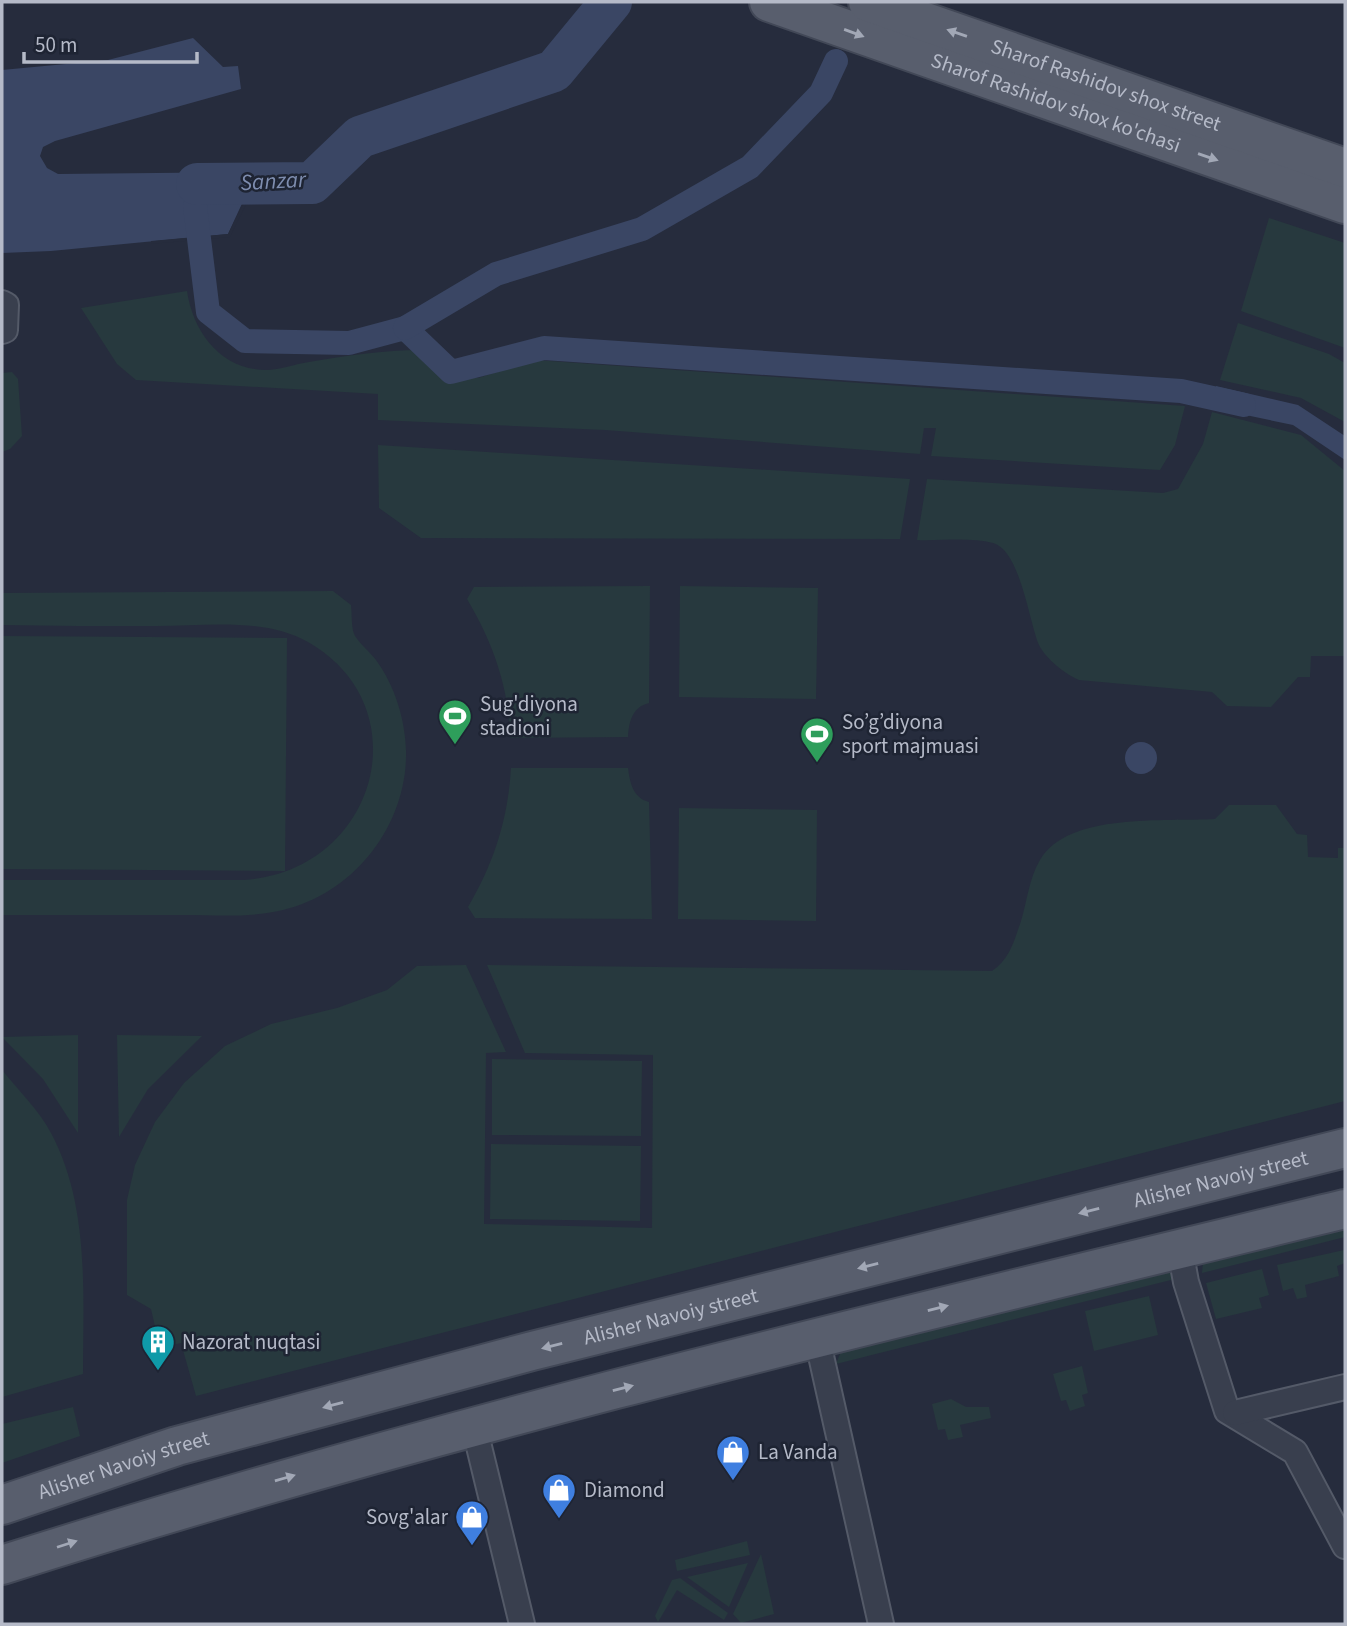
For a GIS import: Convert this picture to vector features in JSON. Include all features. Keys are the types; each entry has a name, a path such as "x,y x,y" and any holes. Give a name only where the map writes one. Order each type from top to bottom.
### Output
{"main road":[{"name":"Sharof Rashidov shox street","path":"868,2 1345,168"},
{"name":"Sharof Rashidov shox ko'chasi","path":"780,6 1345,204"},
{"name":"Alisher Navoiy street","path":"2,1505 177,1446 519,1355 1345,1148"},
{"path":"2,1565 193,1504 474,1426 817,1338 1345,1209"}],"street":[{"path":"2,303 6,305 5,330 2,331"},
{"path":"1180,1249 1186,1282 1227,1411 1295,1452 1345,1546"},
{"path":"817,1338 881,1624"},
{"path":"1234,1413 1345,1387"},
{"path":"474,1426 522,1624"}],"shaded area":[{"path":"1269,218 1345,243 1345,348 1241,311"},
{"path":"187,291 196,321 212,346 236,363 266,370 351,356 421,350 459,378 478,378 535,360 1185,406 1175,445 1160,470 931,456 936,428 924,428 920,454 605,430 378,420 378,394 136,380 117,364 81,308"},
{"path":"1238,323 1329,354 1345,363 1345,422 1301,398 1220,380"},
{"path":"12,372 18,379 22,436 10,449 2,452 2,373"},
{"path":"1212,412 1301,435 1345,471 1345,656 1311,656 1310,677 1298,677 1271,707 1227,706 1212,692 1079,680 1056,666 1039,645 1017,572 1002,548 993,543 975,540 917,540 927,479 1163,493 1178,489 1203,444"},
{"path":"378,445 910,479 900,539 421,538 379,508"},
{"path":"650,586 649,703 635,712 628,737 510,738 507,701 498,666 485,632 467,599 474,587"},
{"path":"680,586 818,588 816,699 679,697"},
{"path":"333,591 351,605 355,636 376,660 389,681 401,715 406,750 398,804 387,829 354,871 333,888 309,901 283,910 259,914 2,915 2,880 244,880 290,870 326,848 353,818 369,782 373,743 365,705 343,671 308,642 291,634 234,625 2,625 2,593"},
{"path":"2,636 287,638 285,871 2,869"},
{"path":"511,768 628,768 636,793 649,802 652,919 475,918 468,907 498,840 507,805"},
{"path":"1229,805 1276,805 1297,834 1307,835 1308,857 1338,858 1338,848 1345,848 1345,1101 196,1396 181,1343 160,1348 151,1309 127,1295 127,1200 135,1165 155,1122 184,1083 225,1046 271,1024 337,1008 387,990 417,966 466,965 506,1052 486,1053 484,1224 652,1228 653,1055 525,1053 487,965 992,971 1011,949 1036,867 1054,845 1072,834 1094,827 1145,821 1215,819"},
{"path":"679,808 817,810 816,921 678,919"},
{"path":"78,1035 78,1133 43,1079 2,1037"},
{"path":"117,1035 202,1036 148,1089 119,1137"},
{"path":"492,1059 642,1061 641,1136 492,1135"},
{"path":"2,1070 51,1133 64,1161 72,1190 82,1251 83,1374 2,1397"},
{"path":"491,1144 641,1146 640,1221 490,1219"},
{"path":"1345,1225 1345,1237 1202,1273 1203,1262"},
{"path":"1344,1250 1345,1263 1337,1266 1339,1276 1305,1285 1307,1297 1297,1299 1293,1288 1283,1291 1277,1265"},
{"path":"1183,1264 1191,1275 836,1364 842,1349"},
{"path":"1262,1269 1269,1295 1259,1298 1262,1308 1216,1319 1206,1283"},
{"path":"1149,1296 1158,1335 1094,1351 1085,1311"},
{"path":"1082,1366 1088,1393 1082,1395 1085,1406 1070,1411 1066,1400 1061,1401 1053,1374"},
{"path":"951,1399 966,1407 989,1407 991,1418 960,1425 963,1437 948,1440 945,1429 938,1430 932,1404"},
{"path":"73,1407 80,1436 2,1463 2,1424"},
{"path":"747,1541 750,1555 677,1571 675,1560"},
{"path":"761,1554 774,1614 741,1623 733,1614"},
{"path":"748,1563 729,1607 687,1577"},
{"path":"680,1578 728,1613 724,1620 677,1590 658,1622 655,1616 672,1580"}],"water":[{"path":"193,38 223,67 238,66 241,89 55,141 43,147 40,156 47,168 58,174 253,172 257,196 245,197 228,234 51,251 2,253 2,70 108,60"},
{"path":"1216,386 1298,405 1345,436 1345,460 1293,425 1212,408"},
{"path":"1141,742 1152,747 1157,758 1152,769 1141,774 1130,769 1125,758 1130,747"}],"pier":[{"path":"253,169 257,171 260,197 248,200 230,237 151,244 151,241 228,234 246,197 257,195"}],"waterway":[{"name":"Sanzar","path":"197,184 312,183 360,137 554,71 611,2"},
{"path":"405,328 496,274 642,229 750,167 821,93 836,61"},
{"path":"195,206 208,312 245,341 349,343 405,328 451,372 544,348 1181,391 1244,405"}],"place":[{"name":"Sug'diyona stadioni","path":"455,746"},
{"name":"So’g’diyona sport majmuasi","path":"817,764"},
{"name":"Nazorat nuqtasi","path":"158,1372"},
{"name":"La Vanda","path":"733,1482"},
{"name":"Diamond","path":"559,1520"},
{"name":"Sovg'alar","path":"472,1547"}]}
